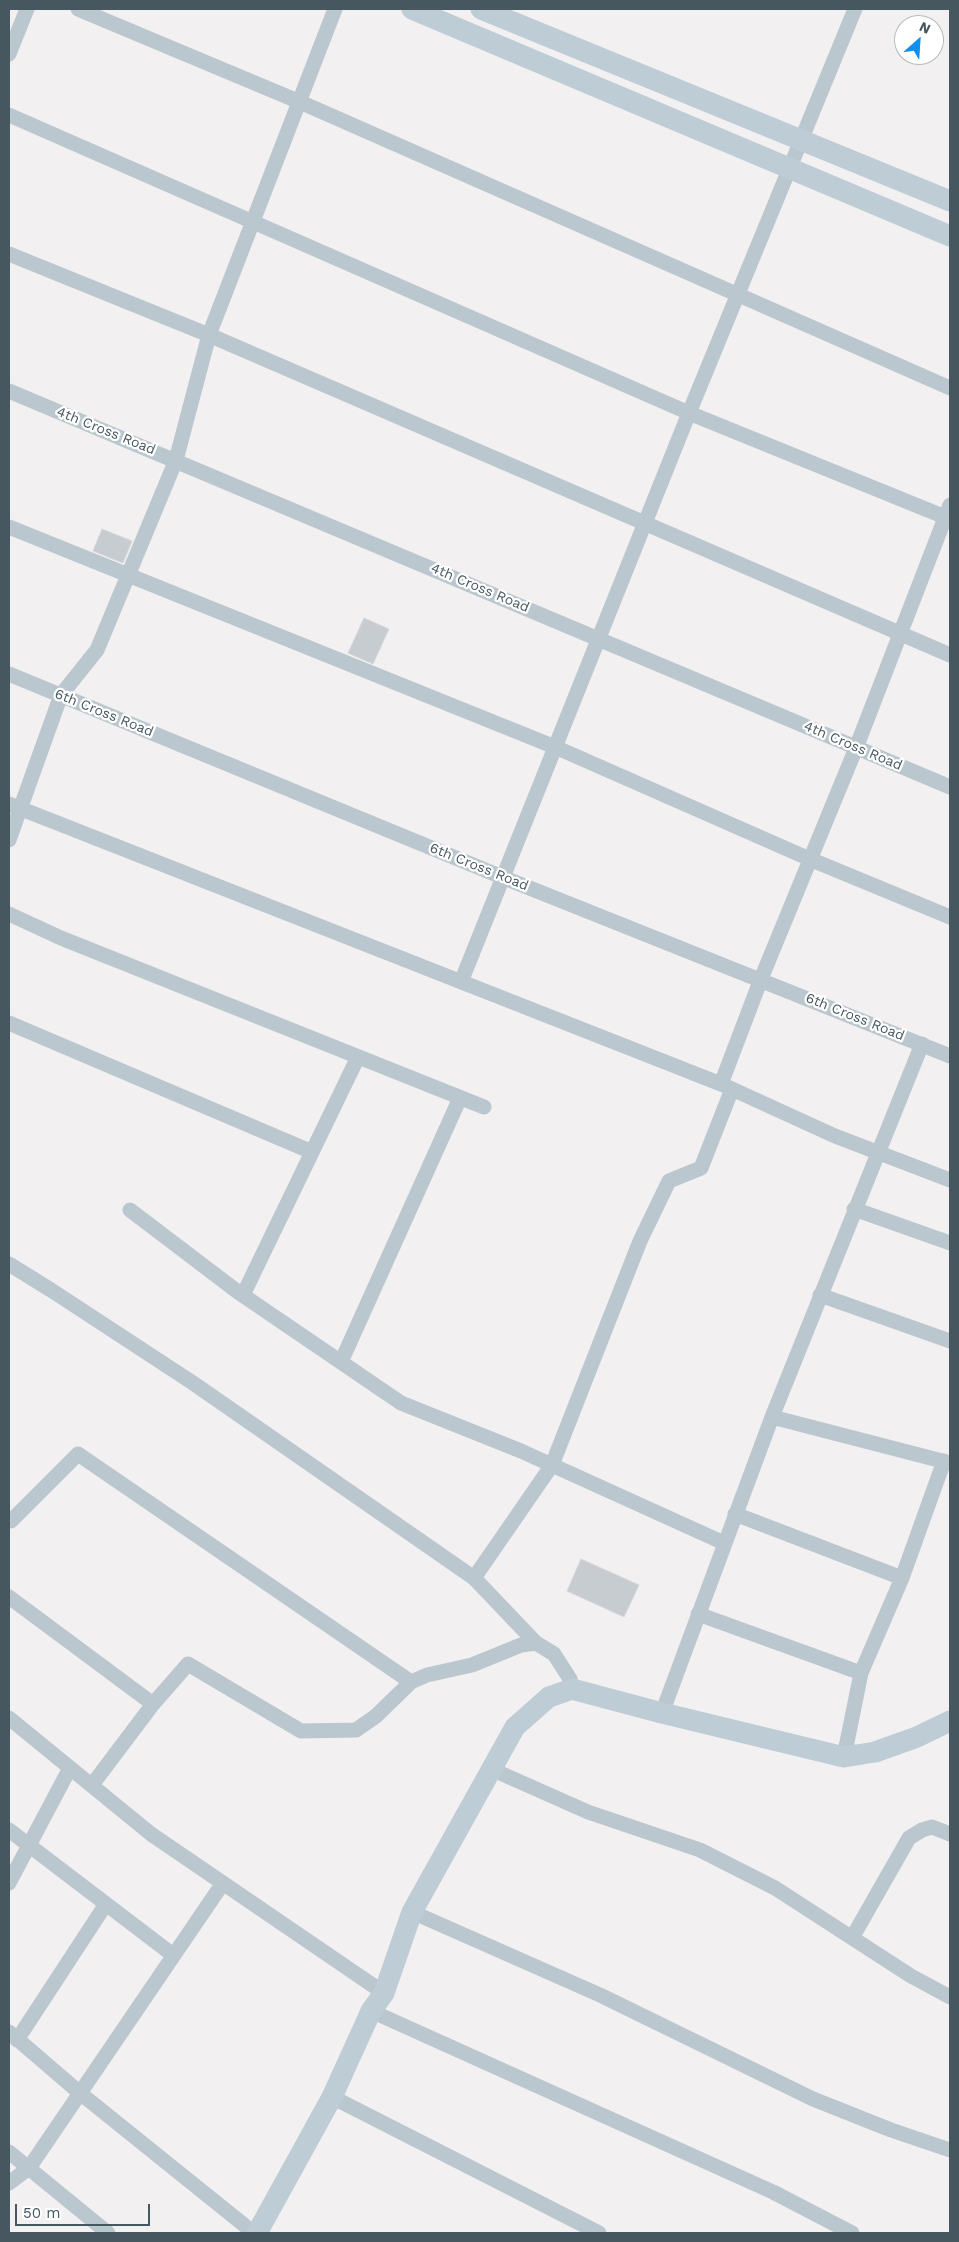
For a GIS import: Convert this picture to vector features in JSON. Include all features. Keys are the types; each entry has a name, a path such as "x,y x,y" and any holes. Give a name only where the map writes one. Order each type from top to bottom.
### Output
{"street":[{"path":"9,54 27,9"},
{"path":"78,9 300,102 738,293 950,388"},
{"path":"9,840 14,806 61,694 97,650 176,460 209,335 335,9"},
{"path":"412,9 950,236"},
{"path":"482,9 950,201"},
{"path":"461,982 689,412 856,9"},
{"path":"9,115 689,412 949,513 900,633 812,860 761,979 701,1168 668,1181 640,1241 552,1465 474,1578"},
{"path":"9,254 209,335 645,525 950,655"},
{"name":"4th Cross Road","path":"9,391 950,787"},
{"path":"9,527 555,747 812,860 950,917"},
{"name":"6th Cross Road","path":"9,674 502,877 950,1056"},
{"path":"14,806 727,1087 878,1153 950,1180"},
{"path":"9,914 484,1107"},
{"path":"9,1023 312,1152"},
{"path":"662,1714 734,1514 922,1044"},
{"path":"243,1295 358,1057"},
{"path":"341,1362 460,1098"},
{"path":"130,1210 243,1295 401,1403 552,1465 724,1543"},
{"path":"854,1210 950,1243"},
{"path":"9,1264 185,1378 474,1578 536,1643 554,1654 570,1679 572,1689"},
{"path":"820,1295 950,1341"},
{"path":"772,1417 947,1462 902,1578 862,1673 844,1757"},
{"path":"11,1521 78,1454 411,1682"},
{"path":"734,1514 902,1578"},
{"path":"9,1597 153,1704"},
{"path":"698,1614 862,1673"},
{"path":"92,1785 153,1704 188,1664 301,1731 342,1731 356,1730 376,1716 411,1682 427,1675 472,1664 521,1645 536,1643"},
{"path":"106,1904 13,2036 80,2093 255,2233 332,2097 371,2011 384,1993 412,1912 515,1727 549,1697 572,1689 662,1714 844,1757 875,1752 917,1737 950,1721"},
{"path":"9,1718 151,1834 384,1993"},
{"path":"9,1883 70,1768"},
{"path":"491,1768 588,1812 700,1850 775,1888 950,1998"},
{"path":"852,1938 909,1838 922,1830 932,1827 950,1834"},
{"path":"9,1830 173,1955"},
{"path":"9,2183 29,2168 222,1883"},
{"path":"412,1912 600,1995 813,2099 891,2130 950,2150"},
{"path":"371,2011 773,2192 851,2233"},
{"path":"332,2097 599,2233"},
{"path":"9,2152 108,2233"}],"building":[{"path":"102,529 132,541 123,563 93,551"},
{"path":"364,618 389,629 373,664 348,653"},
{"path":"581,1559 639,1585 624,1617 567,1591"}]}
